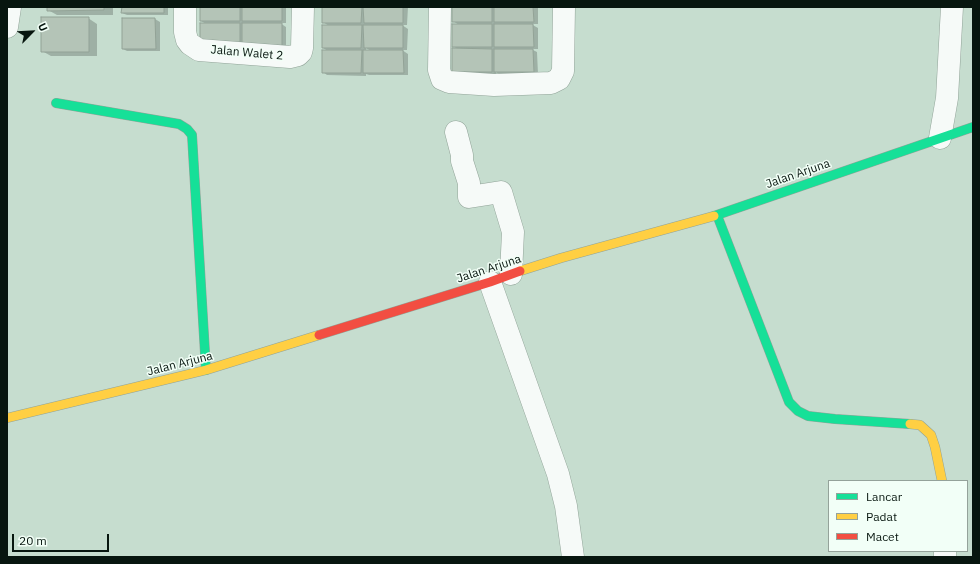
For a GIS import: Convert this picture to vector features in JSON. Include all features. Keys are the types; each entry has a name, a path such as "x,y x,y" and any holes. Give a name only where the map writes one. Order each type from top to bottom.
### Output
{"street":[{"path":"7,27 10,7"},
{"name":"Jalan Walet 2","path":"185,7 185,32 187,40 199,50 290,57 301,52 303,7"},
{"path":"440,7 439,70 442,79 449,82 494,85 551,83 560,79 563,71 564,7"},
{"path":"940,138 947,98 952,7"},
{"path":"56,102 180,124 192,135 206,370"},
{"name":"Jalan Arjuna","path":"7,418 206,370 490,282 561,258 717,214 973,127"},
{"path":"456,132 462,155 462,162 469,183 469,197 501,192 513,232 511,274"},
{"path":"717,214 788,402 798,411 808,416 920,425 931,435 942,480"},
{"path":"490,282 558,474 566,506 573,557"}],"building":[{"path":"47,7 104,7 104,10 47,11"},
{"path":"122,7 164,7 164,13 121,13"},
{"path":"200,7 240,7 240,21 200,21"},
{"path":"242,7 282,7 282,21 242,21"},
{"path":"322,7 362,7 361,23 322,23"},
{"path":"363,7 403,7 403,23 364,23"},
{"path":"452,7 492,7 492,22 452,22"},
{"path":"494,7 533,7 534,22 494,22"},
{"path":"41,17 89,17 89,52 41,52"},
{"path":"122,18 155,18 156,49 122,49"},
{"path":"200,23 240,23 240,46 200,47"},
{"path":"242,23 282,23 282,46 242,46"},
{"path":"452,24 492,24 492,47 452,47"},
{"path":"494,24 533,24 534,47 494,47"},
{"path":"322,25 362,25 361,48 322,48"},
{"path":"363,25 403,25 403,48 364,48"},
{"path":"452,48 492,49 492,72 452,72"},
{"path":"494,49 533,49 534,72 494,72"},
{"path":"322,50 362,50 361,73 322,73"},
{"path":"363,50 403,50 404,73 363,73"}],"traffic: fast":[{"path":"56,103 179,124 187,129 192,135 206,370"},
{"path":"714,216 973,127"},
{"path":"717,215 789,402 798,411 808,416 910,424"}],"traffic: slow":[{"path":"520,271 561,258 714,216"},
{"path":"7,418 206,370 319,335"},
{"path":"910,424 920,425 931,435 942,480"}],"traffic: jam":[{"path":"319,335 490,282 520,271"}]}
